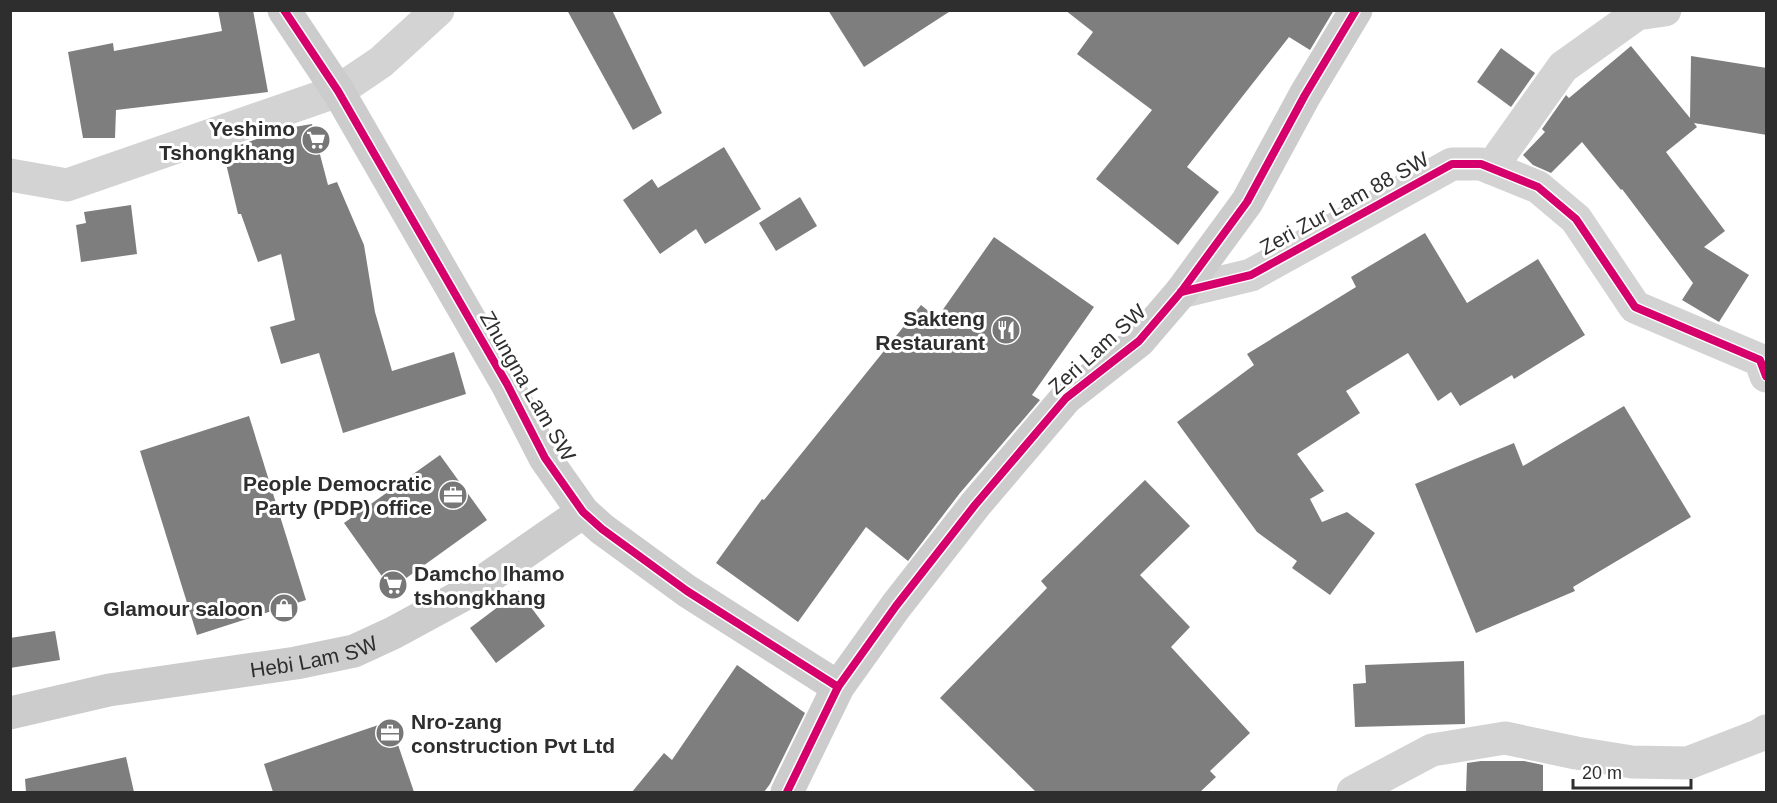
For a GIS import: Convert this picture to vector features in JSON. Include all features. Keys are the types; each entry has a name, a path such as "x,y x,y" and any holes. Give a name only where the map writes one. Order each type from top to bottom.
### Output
{"street":[{"name":"Zhungna Lam SW","path":"284,10 338,91 507,384 545,458 583,512 602,529 687,591 838,687"},
{"path":"10,175 67,185 338,91 381,62 438,10"},
{"name":"Zeri Lam SW","path":"788,792 838,687 896,606 975,505 1066,399 1139,341 1181,292 1247,202 1305,95 1356,10"},
{"path":"1491,168 1563,67 1637,14 1665,10"},
{"name":"Zeri Zur Lam 88 SW","path":"1181,292 1251,275 1452,164 1481,164 1538,187 1576,219 1635,307 1760,360 1767,376"},
{"name":"Hebi Lam SW","path":"10,713 109,690 296,663 354,651 393,633 463,595 583,512"},
{"path":"1353,792 1432,750 1505,738 1632,762 1688,763 1767,731"}],"building":[{"path":"218,10 253,10 268,92 116,110 115,138 83,138 68,52 113,43 114,51 222,31"},
{"path":"567,10 612,10 662,113 633,130"},
{"path":"828,10 952,10 864,67"},
{"path":"1065,10 1334,10 1310,50 1289,37 1187,167 1219,192 1178,245 1096,179 1152,110 1077,54 1093,32"},
{"path":"1631,46 1690,118 1691,56 1767,68 1767,135 1694,123 1697,127 1666,152 1725,231 1704,247 1749,275 1719,322 1682,300 1693,283 1622,189 1582,142 1551,173 1533,165 1523,155 1545,132 1542,129 1566,95 1569,98"},
{"path":"1501,48 1535,73 1511,107 1477,82"},
{"path":"312,124 328,185 337,182 364,245 375,312 392,371 454,352 466,394 343,433 319,353 281,364 270,327 295,320 281,254 258,262 241,214 238,214 223,151 288,128"},
{"path":"724,147 761,209 705,244 696,229 660,254 623,200 652,179 658,188"},
{"path":"800,197 817,226 776,251 759,223"},
{"path":"131,205 137,254 81,262 76,225 86,223 84,212"},
{"path":"1425,233 1467,303 1538,259 1585,335 1514,379 1512,375 1460,406 1451,392 1438,401 1408,353 1346,391 1360,413 1297,454 1324,491 1310,499 1322,522 1347,512 1375,533 1330,595 1292,568 1297,561 1257,532 1177,422 1254,365 1247,354 1356,287 1351,277"},
{"path":"994,237 1094,307 1032,395 1040,400 960,493 908,561 866,527 798,622 716,563 762,499 764,500 921,305 937,318"},
{"path":"1624,406 1691,517 1573,587 1575,591 1476,633 1415,484 1514,443 1523,466"},
{"path":"249,416 306,600 197,635 140,451"},
{"path":"440,455 487,520 391,589 344,523"},
{"path":"1145,480 1190,526 1140,575 1190,627 1171,647 1250,733 1210,771 1216,777 1200,792 1036,792 940,698 1047,588 1041,581"},
{"path":"519,591 545,626 496,663 470,628"},
{"path":"55,631 60,660 10,668 10,638"},
{"path":"1464,661 1465,724 1355,727 1353,684 1366,683 1365,665"},
{"path":"737,665 805,713 764,792 632,792 664,753 672,760"},
{"path":"390,721 414,792 273,792 264,764"},
{"path":"126,757 134,792 26,792 25,779"},
{"path":"1524,761 1543,765 1543,792 1466,792 1467,763"}],"cycle path":[{"path":"284,10 338,91 507,384 545,458 583,512 602,529 687,591 838,687"},
{"path":"787,792 838,687 896,606 975,505 1066,398 1139,341 1181,292 1247,202 1305,95 1356,10"},
{"path":"1181,292 1251,275 1452,164 1481,164 1538,187 1576,219 1635,307 1760,360 1766,376"}],"place":[{"name":"Yeshimo Tshongkhang","path":"316,140"},
{"name":"Sakteng Restaurant","path":"1006,330"},
{"name":"People Democratic Party (PDP) office","path":"453,495"},
{"name":"Damcho lhamo tshongkhang","path":"393,585"},
{"name":"Glamour saloon","path":"284,608"},
{"name":"Nro-zang construction Pvt Ltd","path":"390,733"}]}
